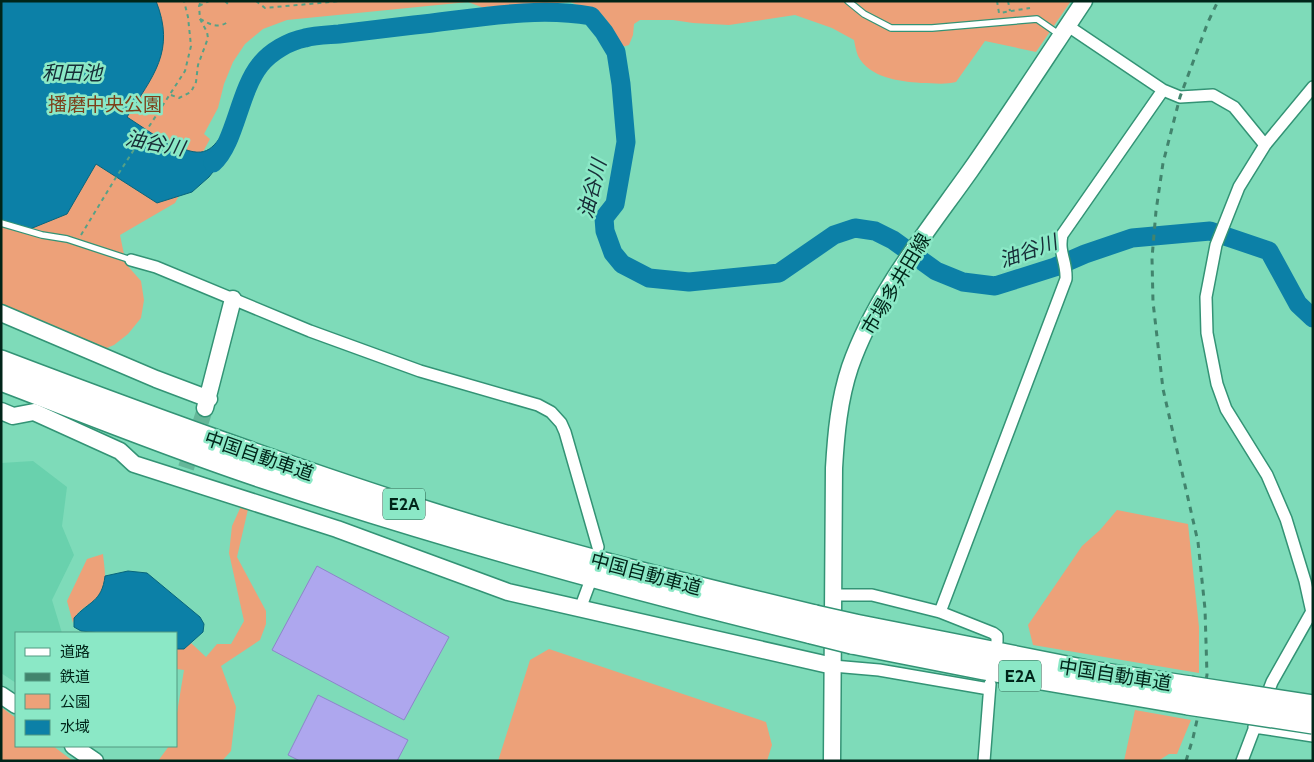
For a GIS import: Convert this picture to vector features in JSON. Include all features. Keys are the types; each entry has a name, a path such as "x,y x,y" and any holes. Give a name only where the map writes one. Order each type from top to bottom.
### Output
{"highway":[{"name":"中国自動車道","path":"1,361 271,460 431,513 572,554 708,590 814,624"},
{"name":"中国自動車道","path":"1,380 260,476 424,529 566,570 854,634 1092,672 1189,696 1313,723"},
{"name":"中国自動車道","path":"1189,696 1313,706"}],"street":[{"name":"市場多井田線","path":"832,761 834,468 841,401 850,367 881,301 904,264 1084,1"},
{"path":"1065,30 1163,90 1180,97 1213,95 1234,106 1265,145"},
{"path":"1242,761 1272,682 1312,615 1305,581 1286,519 1268,475 1226,409 1217,384 1207,333 1206,297 1216,245 1239,187 1265,145 1313,87"},
{"path":"940,612 1066,279 1067,272 1060,246 1062,235 1163,90"},
{"path":"131,260 156,267 310,331 420,371 538,405 551,412 565,432 598,547"},
{"path":"1,313 156,379 207,404 233,299"},
{"path":"1,411 13,416 34,412 120,451 134,464 184,475 508,592 833,666 990,684 984,761"},
{"path":"580,609 590,582"},
{"path":"834,595 872,595 940,612 993,633 996,636 997,642"},
{"path":"1,695 15,705"},
{"path":"1254,727 1313,736"},
{"path":"74,747 95,761"}],"lane":[{"path":"848,1 864,14 891,28 932,28 1036,19 1065,30"},
{"path":"1,224 42,235 67,239 131,260"}],"path":[{"path":"81,235 114,180 185,71 191,46 184,1"},
{"path":"171,95 179,98 191,92 196,82 198,65 208,38 200,19 199,6 201,1"},
{"path":"199,6 209,1"},
{"path":"225,1 229,5"},
{"path":"256,1 265,8 341,1"},
{"path":"997,1 999,13 1030,8"},
{"path":"1008,1 1010,11"},
{"path":"200,19 215,26 223,26 229,21"}],"shaded area":[{"path":"33,461 67,487 62,526 74,555 52,600 62,632 15,632 15,682 1,673 1,463"}],"green space":[{"name":"播磨中央公園","path":"1,1 1071,1 1036,52 985,41 956,82 943,84 903,81 877,74 863,63 858,56 854,40 832,28 795,15 729,25 673,20 640,20 634,24 633,35 629,45 622,47 605,18 596,12 570,2 488,9 488,6 484,8 468,2 287,20 263,29 245,44 233,62 224,84 218,108 204,134 210,139 175,203 120,235 126,264 141,281 144,300 141,318 128,334 114,345 102,350 1,306"},
{"path":"242,504 249,505 237,557 266,611 266,624 260,640 221,666 236,707 231,751 222,761 158,761 168,747 178,747 178,707 184,670 178,669 178,649 184,649 191,643 206,657 217,644 231,644 244,621 229,553 232,526"},
{"path":"1117,510 1188,524 1199,627 1199,673 1033,645 1028,625 1082,546 1100,530"},
{"path":"103,554 105,574 103,590 98,598 81,610 73,623 67,601 87,559"},
{"path":"549,649 766,722 772,745 767,761 498,761 530,660"},
{"path":"1,707 15,717 15,747 54,747 73,761 1,761"},
{"path":"1135,710 1191,720 1177,754 1169,754 1158,761 1124,761"}],"water":[{"name":"和田池","path":"1,1 156,1 162,19 164,34 159,62 127,117 177,150 179,147 197,152 204,152 214,145 229,124 224,158 209,177 192,192 157,203 96,164 67,214 30,229 18,227 1,220"},
{"path":"128,571 147,573 200,617 204,624 203,632 184,649 178,649 178,632 91,632 81,631 74,627 74,618 98,596 105,576"}],"building":[{"path":"317,566 449,637 404,720 272,650"},
{"path":"318,695 408,740 397,761 300,761 288,755"}],"waterway":[{"name":"油谷川","path":"213,163 227,143 247,89 260,65 274,52 293,42 318,36 503,14 547,12 591,16 604,32 616,52 626,142 615,204 604,218 605,231 613,253 622,264 649,278 689,282 779,273 834,235 855,228 875,231 893,240 936,271 963,282 995,286 1055,267 1085,254 1132,238 1210,231 1269,251 1298,304 1313,318"}],"tunnel":[{"path":"186,468 205,409"}],"railway":[{"path":"1186,761 1207,675 1205,609 1198,542 1163,389 1153,302 1152,258 1163,163 1180,97 1208,22 1218,1"}]}
